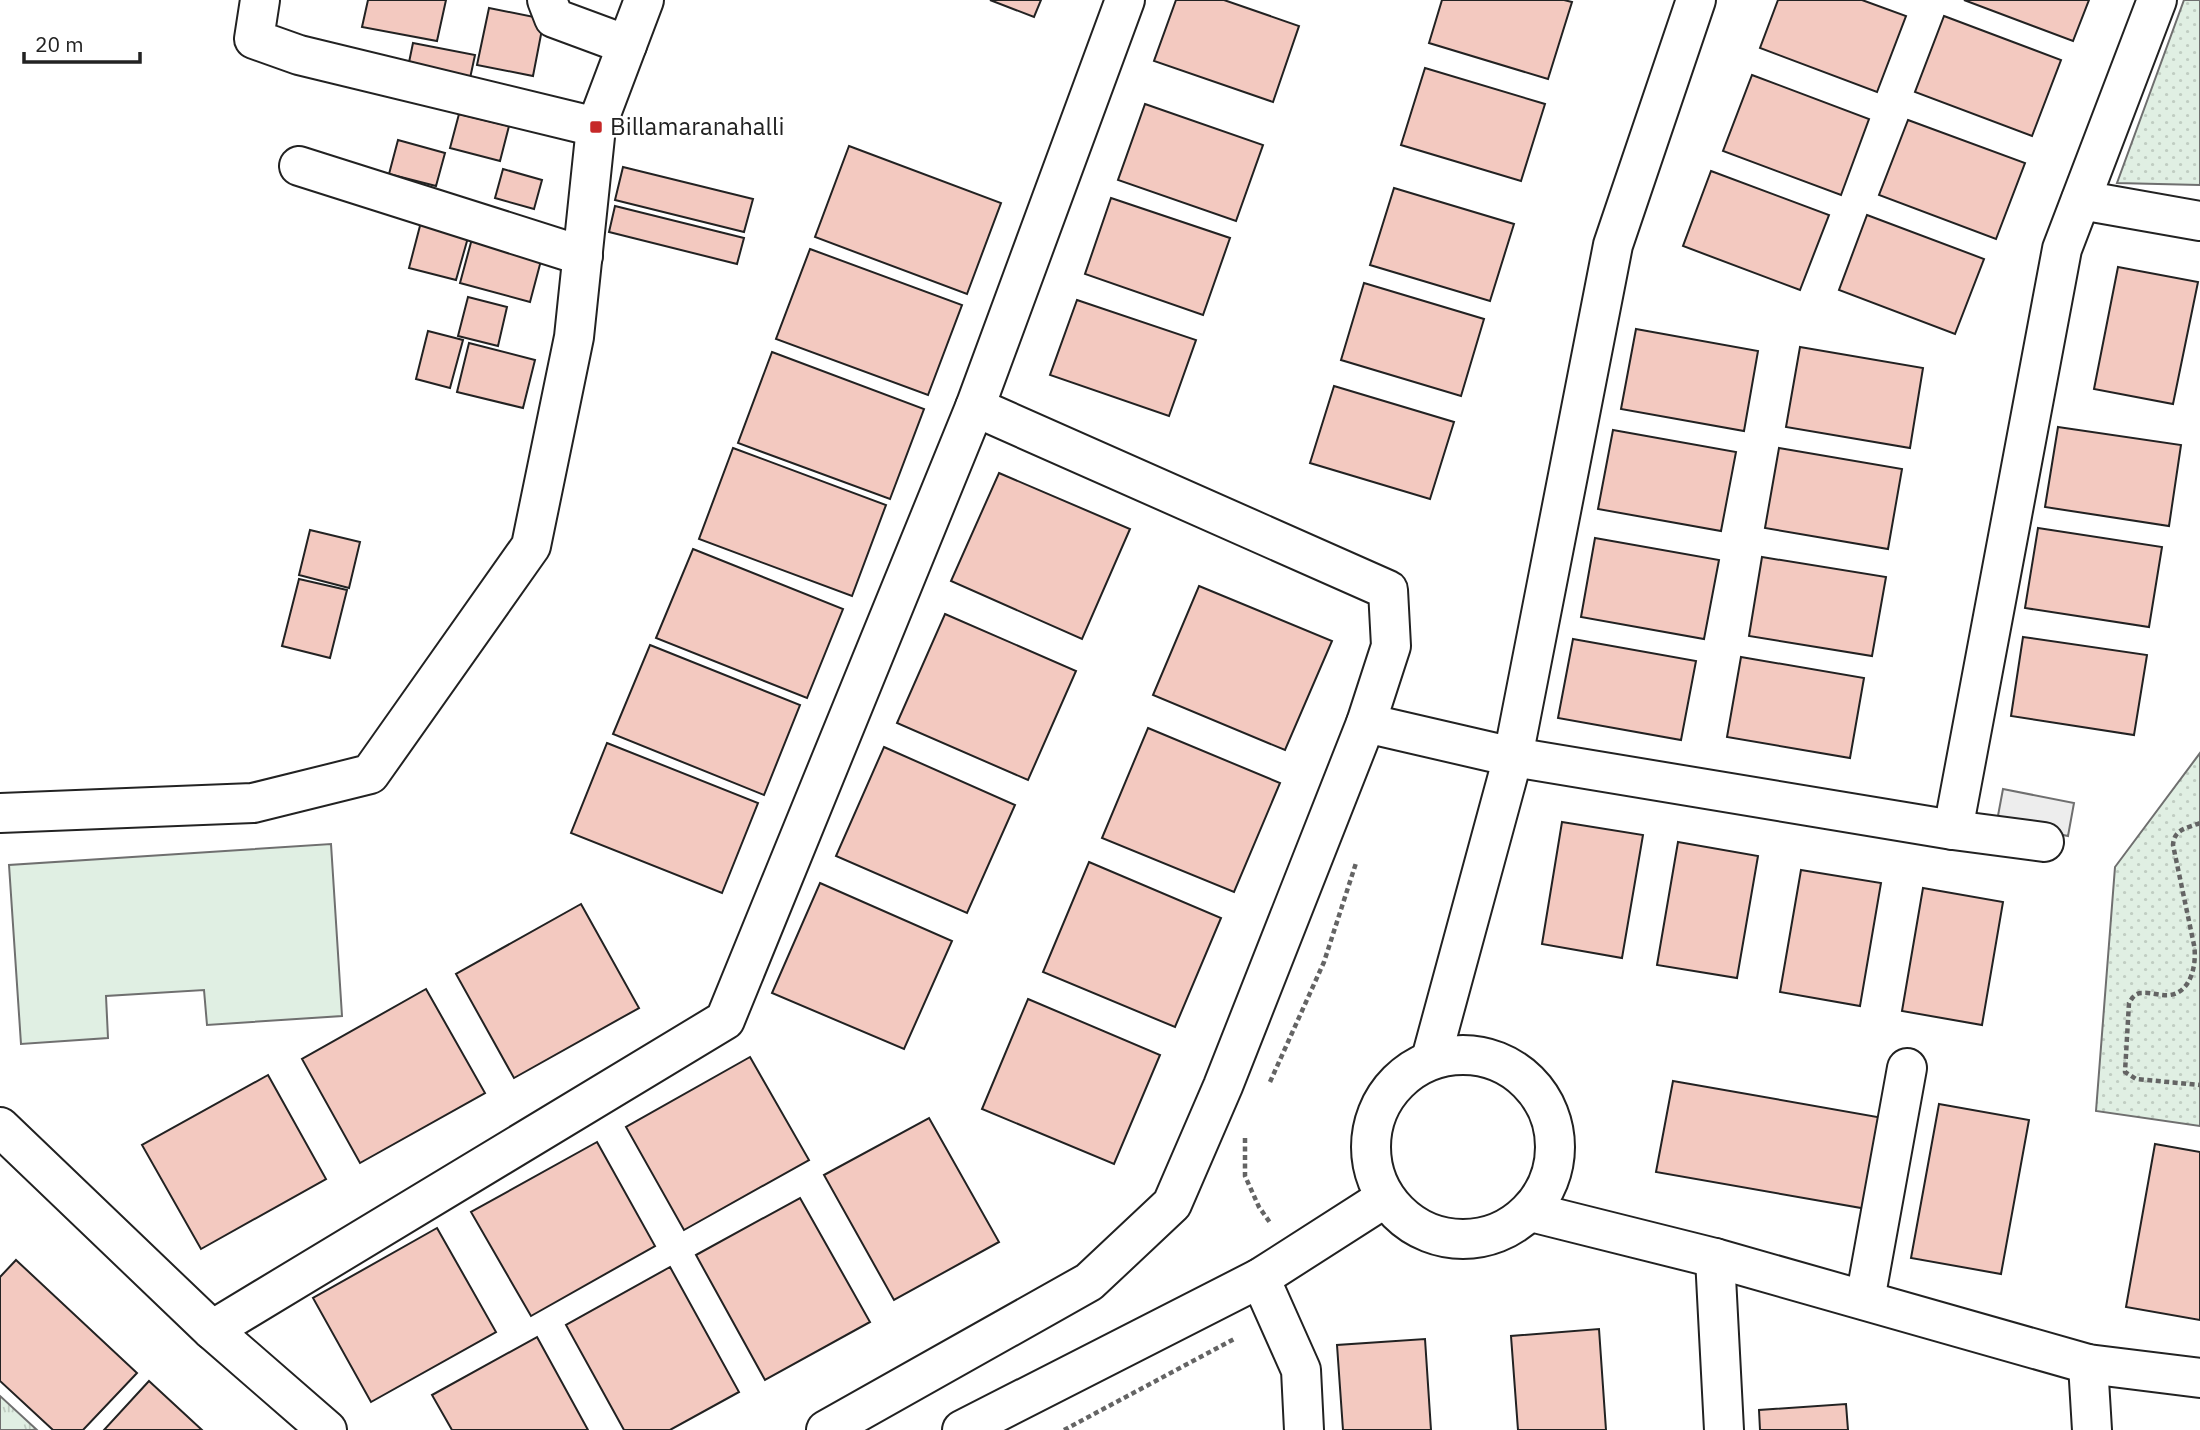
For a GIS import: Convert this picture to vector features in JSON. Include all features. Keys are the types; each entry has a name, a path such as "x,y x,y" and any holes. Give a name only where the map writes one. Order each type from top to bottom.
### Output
{"street":[{"path":"260,0 254,39 299,55 596,127"},
{"path":"547,0 554,18 627,45"},
{"path":"0,813 253,803 370,774 531,547 574,337 596,127 644,0"},
{"path":"212,1330 725,1020 975,407 1125,0"},
{"path":"1431,1059 1513,757 1613,245 1696,0"},
{"path":"1953,830 2062,249 2157,0"},
{"path":"299,166 583,256"},
{"path":"2081,200 2200,221"},
{"path":"826,1430 1089,1282 1172,1204 1223,1086 1366,723 1391,646 1388,590 975,407"},
{"path":"1366,723 1513,757 1953,830 2044,842"},
{"path":"1473,1054 1512,1068 1542,1096 1557,1135 1553,1176 1531,1212 1496,1235 1454,1240 1415,1227 1385,1198 1370,1159 1374,1118 1396,1082 1431,1059 1473,1054"},
{"path":"1865,1300 1907,1068"},
{"path":"0,1127 212,1330 327,1430"},
{"path":"962,1430 1260,1278 1385,1198"},
{"path":"1531,1212 1715,1258 2088,1364 2200,1378"},
{"path":"1715,1258 1724,1430"},
{"path":"1260,1278 1301,1370 1304,1430"},
{"path":"2088,1364 2092,1430"}],"path":[{"path":"2200,822 2175,834 2173,845 2194,945 2194,968 2182,989 2173,995 2142,993 2132,998 2129,1003 2126,1072 2136,1079 2200,1085"},
{"path":"1266,1091 1324,962 1359,856"},
{"path":"1245,1138 1245,1176 1259,1207 1293,1257"},
{"path":"1064,1430 1277,1316"}],"green space":[{"path":"2184,0 2200,0 2200,185 2117,183"},
{"path":"2200,753 2200,1126 2096,1111 2115,867"},
{"path":"331,844 342,1016 207,1025 204,990 106,996 108,1038 21,1044 9,865"},
{"path":"0,1396 37,1430 0,1430"}],"shaded area":[{"path":"2003,789 2074,803 2068,836 1997,821"}],"building":[{"path":"368,0 446,0 437,41 362,27"},
{"path":"990,0 1041,0 1034,17"},
{"path":"1176,0 1224,0 1299,26 1273,102 1154,61"},
{"path":"1442,0 1572,2 1548,79 1429,43"},
{"path":"1778,0 1862,0 1906,16 1877,92 1760,48"},
{"path":"1964,0 2089,0 2073,41"},
{"path":"489,8 544,19 533,76 477,65"},
{"path":"1944,16 2061,60 2032,136 1915,92"},
{"path":"413,43 475,55 469,83 407,72"},
{"path":"1425,68 1545,104 1521,181 1401,145"},
{"path":"1752,75 1869,119 1841,195 1723,151"},
{"path":"1145,104 1263,145 1236,221 1118,180"},
{"path":"459,114 509,126 500,161 450,148"},
{"path":"1908,120 2025,163 1996,239 1879,195"},
{"path":"398,140 445,153 436,186 389,174"},
{"path":"849,146 1001,203 967,294 815,237"},
{"path":"623,167 753,199 744,232 615,200"},
{"path":"503,169 542,180 534,209 495,198"},
{"path":"1711,171 1829,215 1800,290 1683,246"},
{"path":"1394,188 1514,224 1490,301 1370,265"},
{"path":"1111,198 1230,238 1203,315 1085,274"},
{"path":"615,206 744,238 737,264 609,232"},
{"path":"1867,215 1984,259 1955,334 1839,290"},
{"path":"421,222 469,234 456,280 409,268"},
{"path":"473,235 543,253 530,302 460,283"},
{"path":"810,249 962,305 928,395 776,339"},
{"path":"2118,267 2198,282 2173,404 2094,389"},
{"path":"1364,283 1484,319 1461,396 1341,360"},
{"path":"468,297 507,307 498,346 458,336"},
{"path":"1077,300 1196,340 1169,416 1050,375"},
{"path":"1636,329 1758,351 1744,431 1621,409"},
{"path":"428,331 463,340 450,388 416,379"},
{"path":"469,343 535,360 523,408 457,392"},
{"path":"1800,347 1923,368 1910,448 1786,427"},
{"path":"772,352 924,409 890,499 738,443"},
{"path":"1334,386 1454,422 1430,499 1310,463"},
{"path":"2058,427 2181,445 2169,526 2045,507"},
{"path":"1613,430 1736,452 1721,531 1598,509"},
{"path":"733,448 886,505 852,596 699,539"},
{"path":"1779,448 1902,469 1888,549 1765,528"},
{"path":"999,473 1130,529 1082,639 951,581"},
{"path":"2038,528 2162,547 2149,627 2025,608"},
{"path":"310,530 360,542 349,588 299,575"},
{"path":"1595,538 1719,560 1704,639 1581,617"},
{"path":"693,549 843,609 807,698 656,638"},
{"path":"1762,557 1886,577 1872,656 1749,636"},
{"path":"299,579 347,590 330,658 282,646"},
{"path":"1199,586 1332,641 1285,750 1153,695"},
{"path":"945,614 1076,671 1028,780 897,723"},
{"path":"2023,637 2147,655 2134,735 2011,716"},
{"path":"1573,639 1696,661 1681,740 1558,718"},
{"path":"650,645 800,705 764,795 613,734"},
{"path":"1741,657 1864,678 1850,758 1727,737"},
{"path":"1148,728 1280,783 1234,892 1102,838"},
{"path":"607,743 758,803 722,893 571,833"},
{"path":"884,747 1015,805 967,913 836,856"},
{"path":"1562,822 1643,835 1622,958 1542,944"},
{"path":"1678,842 1758,856 1737,978 1657,965"},
{"path":"1089,862 1221,918 1175,1027 1043,972"},
{"path":"1801,870 1881,883 1860,1006 1780,992"},
{"path":"820,883 952,941 904,1049 772,993"},
{"path":"1923,888 2003,902 1982,1025 1902,1011"},
{"path":"581,904 639,1008 514,1078 456,974"},
{"path":"426,989 485,1093 360,1163 302,1059"},
{"path":"1028,999 1160,1055 1114,1164 982,1109"},
{"path":"750,1057 809,1160 684,1230 626,1127"},
{"path":"268,1075 326,1179 201,1249 142,1145"},
{"path":"1673,1081 1883,1118 1867,1209 1656,1172"},
{"path":"1939,1104 2029,1120 2001,1274 1911,1258"},
{"path":"929,1118 999,1242 894,1300 824,1175"},
{"path":"597,1142 655,1246 531,1316 471,1212"},
{"path":"2155,1144 2200,1152 2200,1320 2126,1307"},
{"path":"800,1198 870,1322 765,1380 696,1255"},
{"path":"437,1228 496,1332 371,1402 313,1298"},
{"path":"16,1260 137,1373 83,1430 53,1430 0,1381 0,1277"},
{"path":"670,1267 739,1392 670,1430 624,1430 566,1325"},
{"path":"1599,1329 1606,1430 1518,1430 1511,1336"},
{"path":"537,1337 588,1430 452,1430 432,1395"},
{"path":"1425,1339 1431,1430 1343,1430 1337,1345"},
{"path":"149,1381 202,1430 104,1430"},
{"path":"1846,1404 1848,1430 1760,1430 1759,1410"}],"place":[{"name":"Billamaranahalli","path":"596,127"}]}
